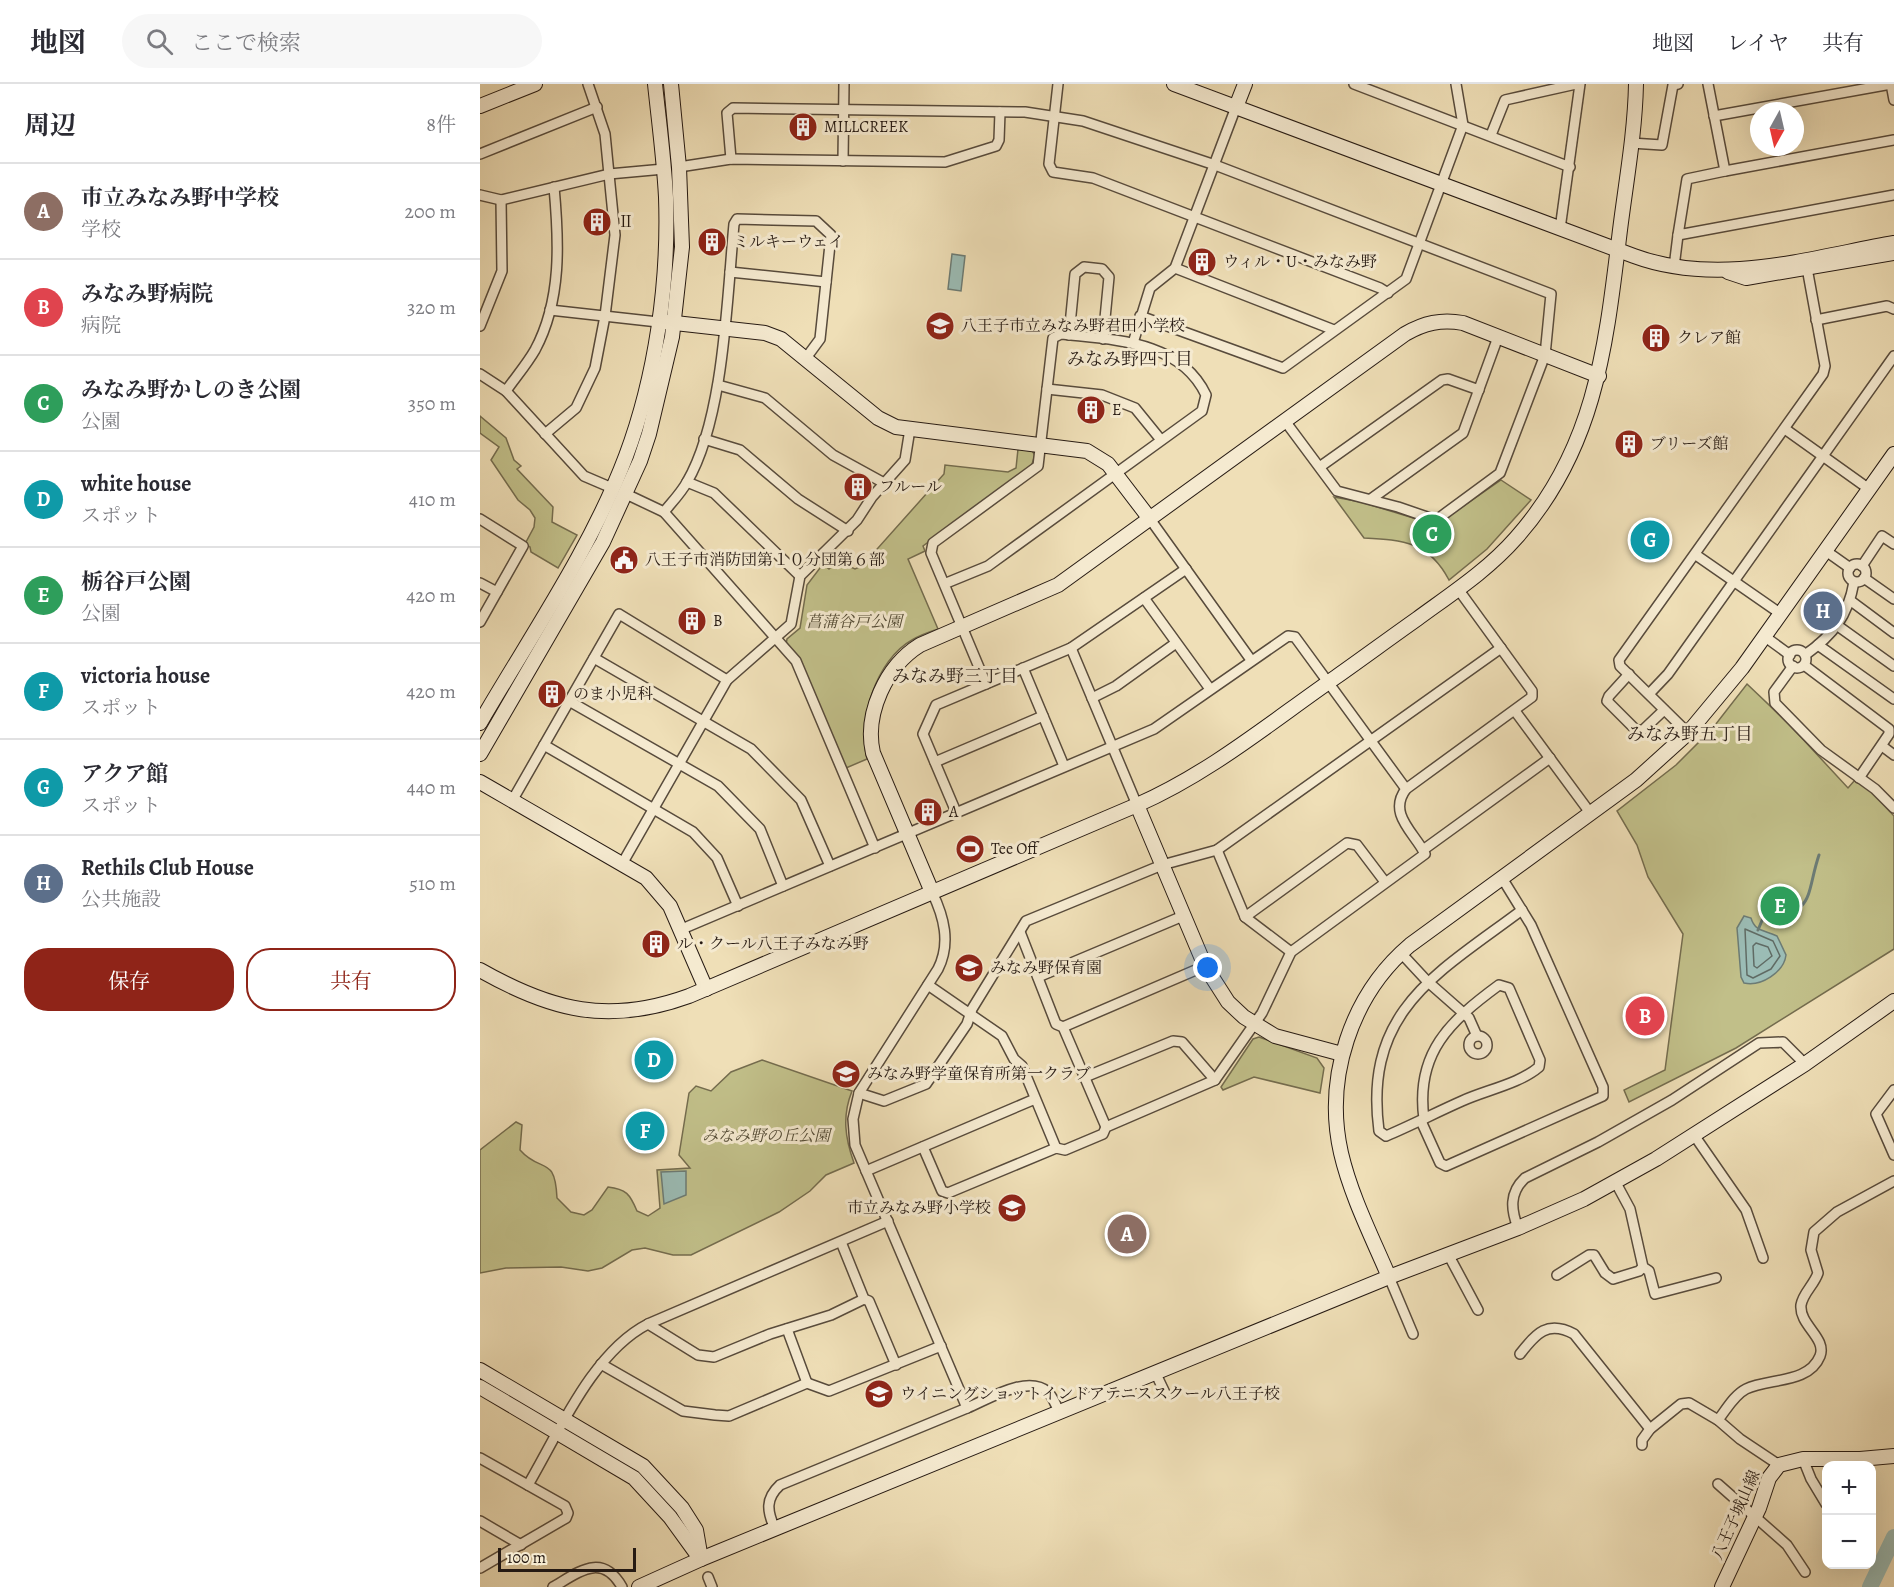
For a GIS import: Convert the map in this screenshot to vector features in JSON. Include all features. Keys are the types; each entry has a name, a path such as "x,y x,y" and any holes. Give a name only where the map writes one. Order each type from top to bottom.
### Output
{"street":[{"path":"480,106 535,84"},
{"path":"545,434 576,408 595,368 605,316 615,235 605,134 588,84"},
{"path":"480,723 590,533 612,488 634,430 658,322 665,246 664,169 655,84"},
{"path":"480,754 603,542 626,494 649,434 663,381 674,323 682,247 680,167 671,84"},
{"path":"843,161 844,84"},
{"path":"1058,84 1049,164 1053,172 1093,178 1388,293"},
{"path":"1174,84 1560,229 1674,267 1725,271 1894,243"},
{"path":"1133,343 1150,288 1175,268 1245,84"},
{"path":"1355,84 1570,167"},
{"path":"1140,316 1279,368 1286,367 1388,293 1406,279 1462,125 1456,84"},
{"path":"1491,135 1505,100 1578,84 1570,167 1560,229"},
{"path":"480,970 533,998 585,1011 647,1008 706,988 1137,806 1201,773 1458,589 1508,546 1552,492 1580,437 1599,376 1618,250 1636,84"},
{"path":"1631,143 1662,145 1672,85 1678,84"},
{"path":"1708,84 1725,171"},
{"path":"1714,116 1891,84 1894,100"},
{"path":"480,154 597,107"},
{"path":"731,159 727,113 730,108 1000,112 1055,115 1109,127 1215,165 1550,293 1552,298 1545,355 1497,477 1436,519 1337,491 1321,466 1308,454 1285,421"},
{"path":"680,167 731,159 945,162 994,147 999,140 1000,112"},
{"path":"1674,267 1687,178 1894,140"},
{"path":"480,195 501,200 609,174 664,169"},
{"path":"506,392 535,349 550,310 556,279 558,239 554,187"},
{"path":"1678,235 1894,195"},
{"path":"480,326 502,272 501,200"},
{"path":"664,512 687,482 704,439 718,385 737,219 812,220 819,222 831,235 820,339 806,358"},
{"path":"1725,271 1750,259 1894,234"},
{"path":"1725,271 1746,278 1894,253"},
{"path":"1069,335 1075,274 1084,267 1102,269 1109,277 1103,339"},
{"path":"1175,268 1334,330"},
{"path":"1688,733 1618,663 1620,657 1696,555 1825,371 1807,268"},
{"path":"730,272 826,282"},
{"path":"1816,320 1887,306 1894,309"},
{"path":"550,310 724,328 776,336 878,418 910,429 1041,443 1087,451 1108,464 1116,473 1251,660"},
{"path":"967,1408 866,1171 853,1134 854,1114 859,1093 940,965 945,944 943,918 873,753 870,734 872,718 892,672 904,657 920,645 1058,585 1405,334 1425,324 1454,322 1599,376"},
{"path":"944,584 988,566 1202,411 1206,395 1190,371 1171,356 1133,343 1058,334 1053,338 1037,468 931,546 931,553 962,628 986,684"},
{"path":"1371,500 1461,435 1498,337"},
{"path":"1649,694 1668,674 1894,356"},
{"path":"480,374 506,392 584,476 612,488"},
{"path":"1321,466 1442,380 1448,379 1479,390"},
{"path":"718,385 765,398 833,455 885,483"},
{"path":"1047,389 1102,395 1136,408 1161,440"},
{"path":"622,864 728,680 793,621 800,576 848,531 907,458 910,429"},
{"path":"1785,429 1869,489"},
{"path":"704,439 736,448 798,499 848,531"},
{"path":"1413,1334 1342,1154 1336,1101 1342,1054 1354,1021 1366,998 1401,953 1636,780 1688,733 1717,700 1781,614 1894,454"},
{"path":"687,482 714,493 800,576"},
{"path":"626,494 664,512 796,661 875,848"},
{"path":"480,519 523,546 480,622"},
{"path":"1862,566 1882,536 1894,544"},
{"path":"1826,551 1850,568"},
{"path":"1696,555 1781,614"},
{"path":"1854,582 1848,576 1850,568 1857,564 1862,566 1866,573 1864,578"},
{"path":"956,812 923,734 936,705 1071,648 1186,569"},
{"path":"1854,582 1864,578"},
{"path":"1864,578 1894,599"},
{"path":"1804,665 1805,655 1838,626 1851,601 1854,582"},
{"path":"480,583 497,592"},
{"path":"923,1147 942,1191 948,1193 1056,1148 1065,1150 1103,1134 1106,1127 1215,1080 1254,1023 1291,952 1425,854 1401,818 1402,794 1406,789 1530,700 1532,691 1458,589"},
{"path":"1144,598 1210,689"},
{"path":"1851,601 1894,633"},
{"path":"512,801 619,614 728,680"},
{"path":"1838,626 1894,666"},
{"path":"682,929 1159,727 1284,637 1292,636 1406,789"},
{"path":"1764,636 1790,655"},
{"path":"1092,698 1116,686 1176,643"},
{"path":"1818,645 1894,699"},
{"path":"1071,648 1205,966 1228,1002 1254,1023 1286,1040 1342,1054"},
{"path":"859,1093 884,1101 926,1084 967,1024 1026,921 1162,865 1217,850 1501,648"},
{"path":"1790,655 1797,651 1805,655"},
{"path":"1790,655 1789,660 1792,666"},
{"path":"594,658 751,749 801,800 830,866"},
{"path":"1792,666 1804,665 1887,727 1889,734 1859,778"},
{"path":"1792,666 1774,692 1773,699 1821,750 1894,808"},
{"path":"1023,668 1064,766"},
{"path":"1629,674 1607,701 1636,730 1643,730 1664,710"},
{"path":"569,701 718,786 760,829 783,886"},
{"path":"1515,711 1591,814"},
{"path":"935,762 1043,716"},
{"path":"544,745 693,832 717,858 738,906"},
{"path":"1882,746 1894,754"},
{"path":"1423,850 1550,758"},
{"path":"480,782 646,878 670,906 706,988"},
{"path":"1245,917 1347,843 1357,845 1385,882"},
{"path":"1217,850 1245,917 1291,952"},
{"path":"1502,878 1522,910 1603,1088 1603,1096 1446,1166 1440,1164 1422,1120 1423,1086 1431,1055 1444,1033 1463,1012 1499,985 1506,985 1540,1064 1537,1069 1422,1120 1386,1136 1380,1134 1376,1109 1377,1081 1393,1029 1413,997 1427,981 1522,910"},
{"path":"1038,977 1183,916"},
{"path":"1020,932 1056,1024 1063,1027 1106,1127"},
{"path":"1401,953 1427,981 1463,1012 1473,1023 1477,1036"},
{"path":"1063,1027 1205,966"},
{"path":"928,985 1005,1039 1014,1059 1022,1066 1056,1148"},
{"path":"639,1587 775,1528 1389,1277 1518,1228 1616,1183 1805,1064 1894,1001"},
{"path":"1085,1077 1173,1041 1182,1042 1215,1080"},
{"path":"1518,1228 1512,1213 1512,1200 1519,1184 1525,1178 1598,1142 1662,1105 1759,1043 1783,1042 1795,1051 1805,1064"},
{"path":"1894,1090 1876,1114 1894,1155"},
{"path":"866,1171 1035,1099"},
{"path":"1694,1135 1746,1210 1763,1258"},
{"path":"1718,1420 1744,1390 1792,1378 1819,1359 1820,1343 1804,1323 1801,1311 1803,1296 1818,1273 1811,1250 1814,1232 1845,1207 1894,1181"},
{"path":"1616,1183 1630,1209 1643,1267 1649,1271 1655,1294 1716,1278"},
{"path":"528,1485 601,1364 621,1340 648,1324 888,1221"},
{"path":"841,1242 864,1299 869,1301 896,1365"},
{"path":"1448,1254 1478,1310"},
{"path":"1557,1275 1589,1255 1594,1255 1605,1273 1612,1279 1640,1271 1643,1267"},
{"path":"648,1324 704,1357 714,1357 831,1315 864,1299"},
{"path":"1520,1354 1542,1331 1552,1326 1562,1327 1574,1334 1650,1429"},
{"path":"788,1329 807,1383"},
{"path":"601,1364 683,1411 729,1416 807,1383 830,1391 941,1346"},
{"path":"480,1370 627,1455 660,1482 682,1508 696,1530 701,1559"},
{"path":"1156,1374 1165,1393"},
{"path":"775,1528 768,1504 771,1494 780,1485 1017,1387 1030,1385 1047,1391 1060,1413"},
{"path":"480,1387 618,1467 650,1492 701,1559"},
{"path":"1642,1445 1642,1440 1650,1429 1681,1404 1689,1403 1718,1420 1740,1439 1779,1465"},
{"name":"八王子城山線","path":"1722,1587 1755,1517 1769,1478 1779,1465 1803,1459 1860,1460 1894,1456"},
{"path":"480,1458 565,1506 568,1513 566,1518 480,1568"},
{"path":"1803,1459 1811,1479 1822,1496"},
{"path":"1718,1484 1787,1545 1805,1572"},
{"path":"480,1521 521,1545"},
{"path":"553,1587 594,1566 607,1569 615,1575 622,1587"},
{"path":"708,1577 712,1587"}],"green space":[{"path":"480,416 506,438 514,460 521,466 517,469 553,507 552,522 577,535 558,568 531,552 530,547 525,544 534,527 535,518 530,510 518,500 491,460 499,447 480,433"},
{"name":"菖蒲谷戸公園","path":"1018,449 1032,451 1035,455 1031,467 923,546 925,551 908,559 938,629 912,640 899,649 888,662 879,676 867,710 865,744 867,759 846,768 786,644 787,639 800,628 807,585 823,564 829,569 837,561 855,569 862,566 944,474 945,465 1008,472 1016,468"},
{"path":"1501,480 1531,500 1487,549 1449,580 1433,558 1414,546 1391,540 1364,538 1334,497 1361,502 1436,525"},
{"path":"1747,684 1788,723 1848,788 1855,780 1872,792 1894,816 1894,949 1736,1048 1629,1102 1624,1090 1665,1070 1683,934 1648,877 1637,845 1617,811 1676,765 1712,729"},
{"path":"1259,1037 1317,1058 1324,1068 1320,1093 1254,1077 1223,1090 1221,1087 1253,1039"},
{"name":"みなみ野の丘公園","path":"762,1060 852,1091 847,1109 846,1127 848,1145 854,1163 826,1175 810,1191 779,1212 691,1255 673,1255 645,1248 632,1250 602,1268 588,1271 561,1267 506,1268 480,1273 480,1150 516,1122 522,1125 520,1150 550,1170 556,1184 557,1198 571,1212 584,1215 592,1210 608,1187 627,1193 637,1211 648,1216 660,1208 657,1170 690,1168 679,1155 689,1093 696,1086 711,1091 731,1072"}],"water":[{"path":"952,254 965,256 961,291 948,289"},
{"path":"1744,916 1751,918 1758,928 1777,936 1786,955 1781,967 1771,977 1751,984 1744,983 1741,977 1737,928"},
{"path":"686,1171 686,1195 664,1204 661,1172"}],"waterway":[{"path":"1758,930 1766,911 1793,911 1806,900 1819,855"},
{"path":"1870,1587 1894,1537"}],"place":[{"name":"MILLCREEK","path":"803,127"},
{"name":"Ⅱ","path":"597,222"},
{"name":"ミルキーウェイ","path":"712,242"},
{"name":"ウィル・U・みなみ野","path":"1202,262"},
{"name":"八王子市立みなみ野君田小学校","path":"940,326"},
{"name":"クレア館","path":"1656,338"},
{"name":"E","path":"1091,410"},
{"name":"ブリーズ館","path":"1629,444"},
{"name":"フルール","path":"858,487"},
{"name":"みなみ野かしのき公園","path":"1432,534"},
{"name":"アクア館","path":"1650,540"},
{"name":"八王子市消防団第１０分団第６部","path":"624,560"},
{"name":"Rethils Club House","path":"1823,611"},
{"name":"B","path":"692,621"},
{"name":"のま小児科","path":"552,694"},
{"name":"A","path":"928,812"},
{"name":"Tee Off","path":"970,849"},
{"name":"栃谷戸公園","path":"1780,906"},
{"name":"ル・クール八王子みなみ野","path":"656,944"},
{"name":"みなみ野保育園","path":"969,968"},
{"name":"みなみ野病院","path":"1645,1016"},
{"name":"white house","path":"654,1060"},
{"name":"みなみ野学童保育所第一クラブ","path":"846,1074"},
{"name":"victoria house","path":"645,1131"},
{"name":"市立みなみ野小学校","path":"1012,1208"},
{"name":"市立みなみ野中学校","path":"1127,1234"},
{"name":"ウイニングショットインドアテニススクール八王子校","path":"879,1394"}],"district":[{"name":"みなみ野四丁目","path":"1130,359"},
{"name":"みなみ野三丁目","path":"955,676"},
{"name":"みなみ野五丁目","path":"1690,734"}]}
